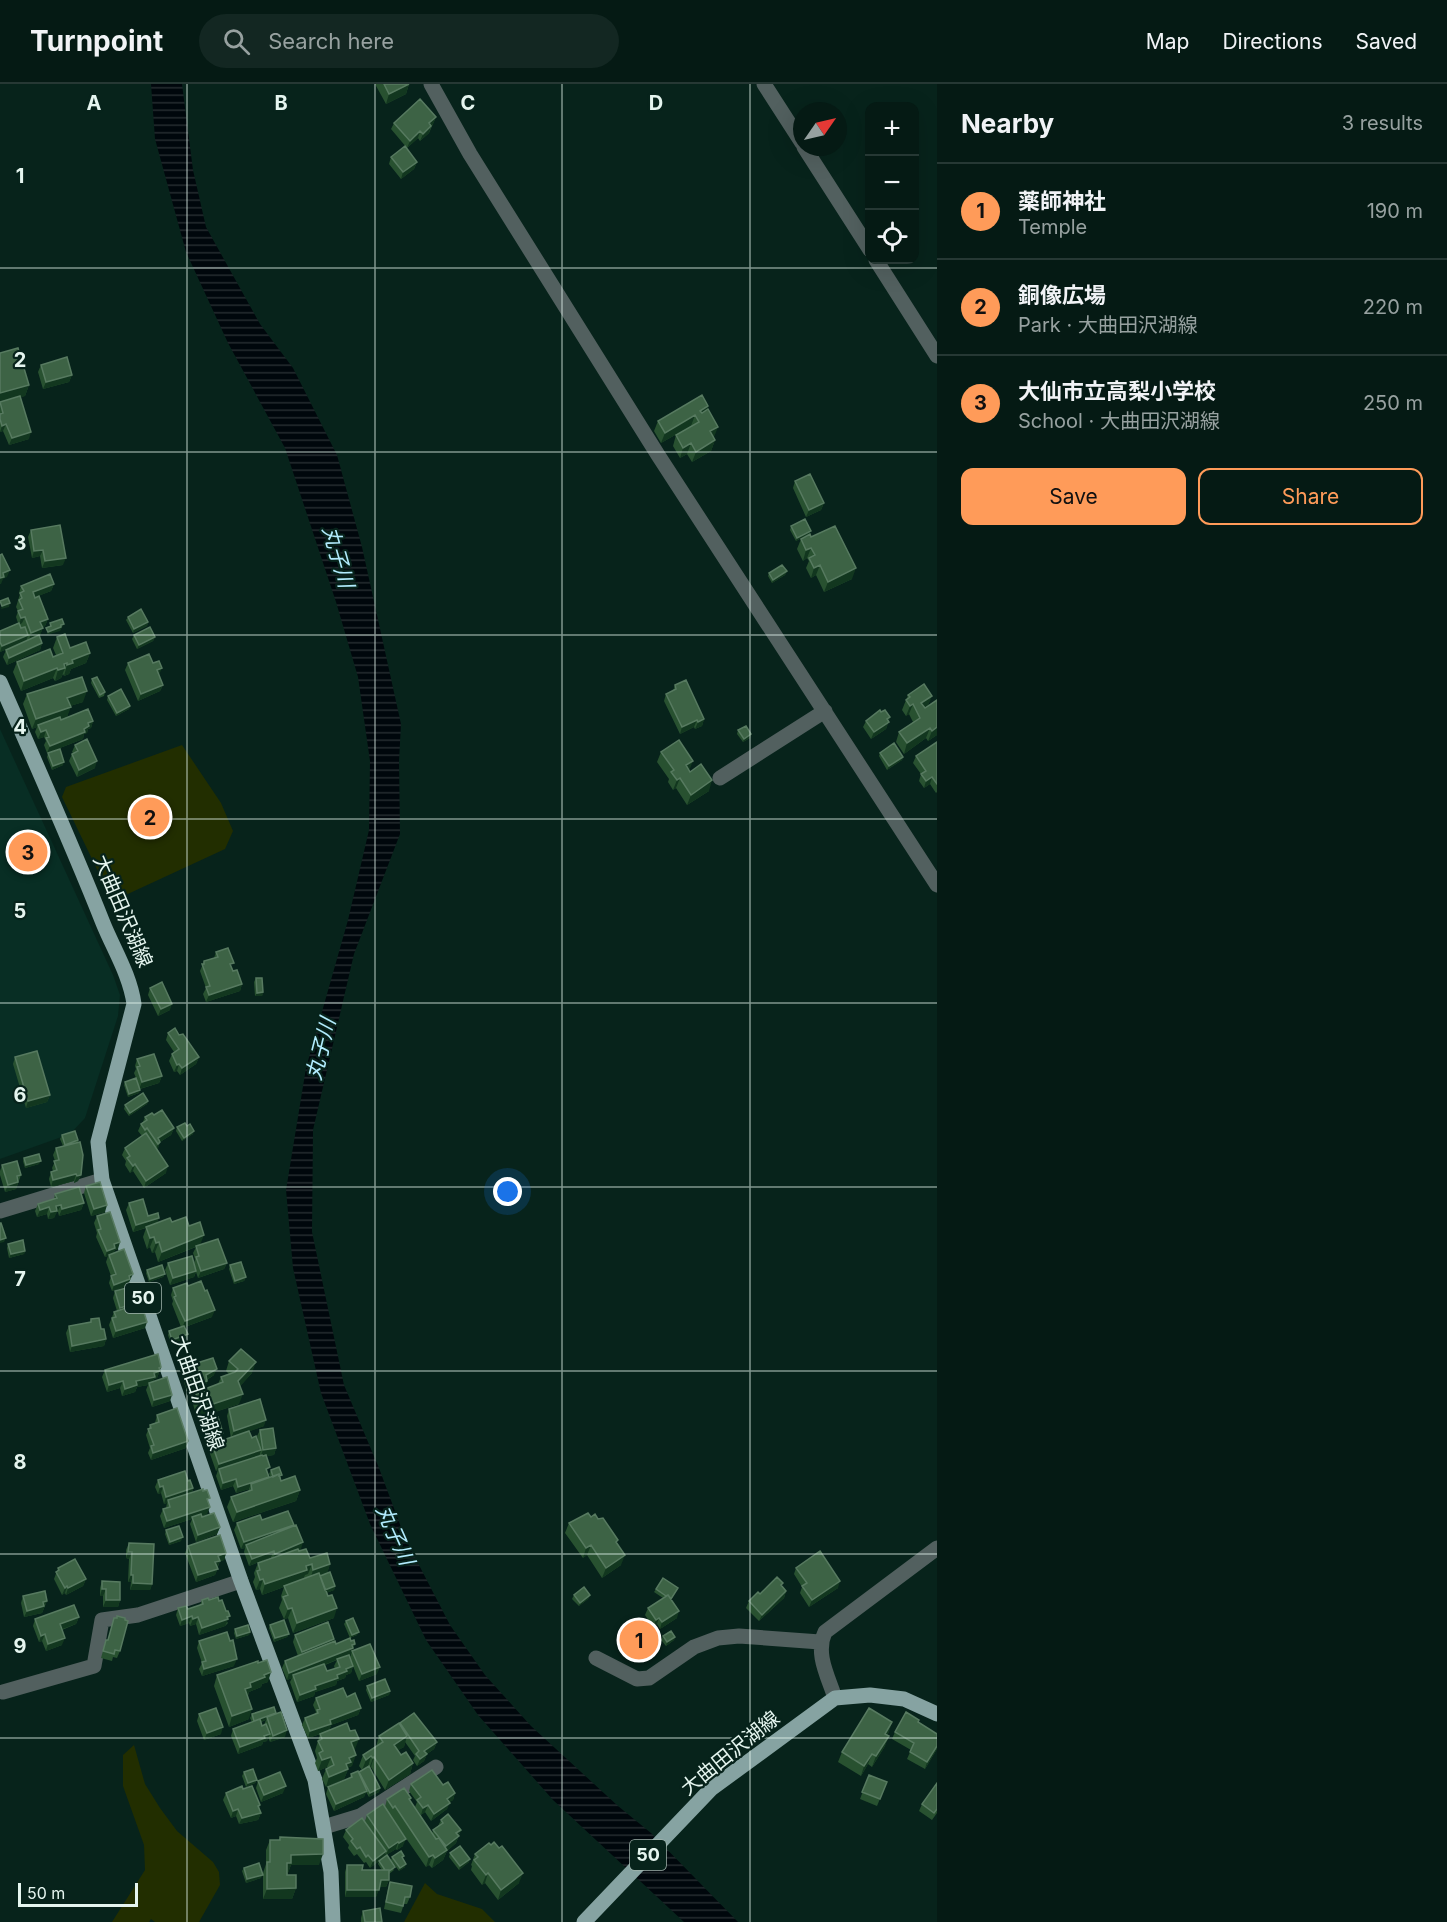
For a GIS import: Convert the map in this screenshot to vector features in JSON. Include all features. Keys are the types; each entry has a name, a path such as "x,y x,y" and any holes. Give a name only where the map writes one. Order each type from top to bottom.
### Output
{"main road":[{"name":"大曲田沢湖線","path":"0,682 74,848 110,939 131,984 134,1004 98,1142 102,1180 242,1581 315,1780 331,1872 333,1922"},
{"path":"835,1698 870,1695 904,1699 937,1714"},
{"name":"大曲田沢湖線","path":"584,1922 711,1789 835,1698"}],"street":[{"path":"432,84 470,154 658,455 937,885"},
{"path":"764,84 793,129"},
{"path":"810,156 865,242"},
{"path":"879,264 937,356"},
{"path":"720,778 825,711"},
{"path":"0,1211 102,1180"},
{"path":"835,1698 820,1654 820,1642 825,1632 937,1548"},
{"path":"3,1692 94,1666 102,1620 138,1615 242,1581"},
{"path":"596,1658 637,1679 649,1678 694,1647 718,1638 739,1636 820,1642"},
{"path":"324,1827 360,1816 436,1767"}],"shaded area":[{"path":"0,729 113,975 120,995 118,1016 85,1118 70,1134 0,1159"},
{"path":"182,745 221,803 233,831 225,849 117,899 109,894 62,797 66,787"},
{"path":"134,1745 145,1784 160,1808 177,1831 213,1862 219,1872 220,1885 199,1922 155,1922 151,1919 149,1922 112,1922 145,1870 144,1845 123,1786 123,1755"},
{"path":"425,1883 437,1894 482,1909 495,1922 404,1922"}],"water":[{"name":"丸子川","path":"151,84 182,84 193,170 206,227 260,324 293,368 337,455 362,547 401,724 400,834 354,954 313,1130 312,1232 344,1385 405,1538 450,1625 485,1675 531,1726 618,1806 651,1833 738,1922 684,1922 553,1800 478,1715 426,1640 370,1524 321,1393 293,1268 286,1190 306,1068 348,920 369,830 370,761 358,677 336,602 285,448 228,343 186,252 155,139"}],"building":[{"path":"384,84 409,84 389,94"},
{"path":"420,99 436,117 429,123 431,126 423,134 420,131 410,141 394,123"},
{"path":"405,146 417,162 403,172 391,157"},
{"path":"18,348 29,385 0,393 0,353"},
{"path":"67,357 72,375 46,382 41,365"},
{"path":"702,395 708,406 700,411 702,413 708,409 718,427 710,431 715,440 696,452 691,443 683,448 676,435 699,422 695,415 665,433 658,421"},
{"path":"20,396 31,432 12,438 6,424 2,426 0,414 3,413 0,402"},
{"path":"810,474 824,503 809,510 795,481"},
{"path":"805,519 811,531 797,538 791,526"},
{"path":"60,525 66,558 45,561 43,550 34,551 31,530"},
{"path":"835,526 856,568 828,582 820,565 814,568 809,558 815,555 811,548 806,550 801,539"},
{"path":"2,554 10,570 3,573 4,577 0,578 0,555"},
{"path":"782,565 787,571 773,580 769,573"},
{"path":"50,574 54,584 33,592 35,598 39,596 48,619 40,622 43,628 31,633 25,617 21,618 18,611 23,609 19,600 22,598 20,593 24,591 21,586"},
{"path":"8,598 10,603 2,606 0,601"},
{"path":"141,609 148,622 134,629 128,617"},
{"path":"62,619 64,624 61,627 48,632 46,628 51,626 50,623"},
{"path":"19,623 21,628 25,627 28,635 2,646 0,631"},
{"path":"150,627 155,637 139,645 134,635"},
{"path":"65,634 70,648 86,642 90,653 72,660 73,663 64,664 65,668 58,670 57,668 24,681 17,662 50,649 53,657 63,653 57,637"},
{"path":"39,635 42,643 9,658 6,650"},
{"path":"149,654 153,663 159,661 162,668 157,670 163,685 141,694 128,663"},
{"path":"82,677 87,691 67,698 71,707 36,719 27,694"},
{"path":"97,677 105,692 100,695 92,679"},
{"path":"686,680 704,719 682,727 666,694 676,689 675,685"},
{"path":"924,684 932,696 921,703 925,708 937,700 937,727 932,731 930,728 907,743 899,732 920,718 913,704 910,706 906,700 910,697 908,695"},
{"path":"121,689 130,706 117,713 108,696"},
{"path":"88,709 93,721 88,723 89,726 84,729 85,732 50,746 46,738 49,737 46,730 41,732 38,725 60,717 61,720"},
{"path":"880,710 881,712 885,710 890,717 887,719 889,722 874,732 866,721"},
{"path":"746,726 751,734 744,739 738,730"},
{"path":"87,739 97,761 79,770 72,754 78,751 75,745"},
{"path":"679,740 693,761 686,765 690,772 701,764 712,780 691,795 680,778 677,780 671,772 674,770 661,752"},
{"path":"937,742 937,784 932,777 926,781 921,774 926,771 916,756"},
{"path":"894,743 903,757 889,766 880,753"},
{"path":"60,749 64,762 53,766 48,753"},
{"path":"228,948 234,963 230,964 233,971 237,970 242,984 209,995 206,987 210,986 202,964 204,961 218,957 216,952"},
{"path":"256,978 262,978 263,992 257,993"},
{"path":"162,982 172,1004 161,1009 150,988"},
{"path":"175,1028 179,1035 183,1034 199,1057 182,1068 179,1064 177,1065 172,1054 179,1049 168,1033"},
{"path":"37,1051 50,1095 28,1101 15,1057"},
{"path":"154,1054 162,1076 142,1082 137,1059"},
{"path":"136,1078 140,1090 129,1094 125,1082"},
{"path":"143,1093 148,1101 130,1113 125,1105"},
{"path":"162,1110 174,1128 158,1138 160,1142 158,1144 147,1128 145,1130 141,1124 147,1120 145,1117"},
{"path":"185,1123 187,1126 190,1124 194,1131 184,1138 177,1127"},
{"path":"75,1131 78,1140 65,1145 62,1135"},
{"path":"146,1133 168,1166 146,1181 135,1164 133,1166 127,1158 130,1156 125,1148"},
{"path":"80,1142 83,1155 81,1175 76,1174 53,1180 51,1172 57,1170 54,1161 59,1160 56,1148"},
{"path":"39,1154 41,1161 26,1165 24,1158"},
{"path":"17,1161 21,1175 17,1176 18,1182 8,1185 2,1165"},
{"path":"100,1182 107,1205 94,1209 86,1186"},
{"path":"79,1187 84,1203 62,1209 61,1205 56,1206 57,1211 51,1212 49,1207 40,1210 38,1204 57,1198 55,1194"},
{"path":"143,1199 148,1216 158,1213 159,1218 136,1225 129,1203"},
{"path":"110,1212 120,1242 114,1244 115,1248 107,1251 98,1230 101,1229 97,1216"},
{"path":"186,1217 189,1226 200,1222 204,1235 162,1252 159,1242 156,1243 154,1237 150,1238 146,1227 170,1218 172,1222"},
{"path":"0,1223 6,1238 0,1240"},
{"path":"218,1239 227,1263 201,1271 196,1257 199,1256 196,1246"},
{"path":"23,1240 25,1251 11,1254 8,1244"},
{"path":"124,1249 133,1274 129,1276 130,1279 114,1285 111,1276 116,1274 109,1255"},
{"path":"192,1256 196,1271 173,1278 168,1263"},
{"path":"241,1262 246,1277 235,1281 230,1265"},
{"path":"162,1265 165,1274 150,1279 147,1270"},
{"path":"201,1281 215,1310 185,1321 174,1297 176,1296 173,1288"},
{"path":"134,1286 139,1302 120,1308 115,1291"},
{"path":"141,1303 147,1322 116,1331 112,1318 116,1317 114,1312"},
{"path":"99,1318 106,1339 72,1346 69,1326 91,1322 91,1319"},
{"path":"184,1326 188,1334 172,1340 169,1331"},
{"path":"241,1349 256,1362 238,1381 243,1394 201,1408 196,1394 223,1382 221,1377 238,1369 229,1361"},
{"path":"158,1354 161,1367 160,1371 154,1373 155,1377 136,1381 137,1385 125,1389 123,1381 109,1385 105,1370"},
{"path":"213,1358 217,1369 206,1375 207,1381 190,1387 184,1367"},
{"path":"167,1377 172,1395 154,1400 149,1383"},
{"path":"260,1399 266,1420 234,1431 229,1409"},
{"path":"177,1408 188,1441 153,1453 151,1446 154,1445 148,1429 151,1428 150,1425 159,1422 157,1415"},
{"path":"218,1417 223,1433 208,1439 202,1423"},
{"path":"273,1428 276,1448 263,1450 260,1430"},
{"path":"249,1431 252,1438 256,1436 261,1450 219,1464 212,1444"},
{"path":"266,1455 270,1467 266,1469 269,1477 238,1487 236,1479 223,1483 219,1469"},
{"path":"279,1467 282,1475 273,1477 271,1470"},
{"path":"185,1471 193,1488 166,1497 163,1486 160,1487 158,1480"},
{"path":"279,1474 281,1481 295,1476 300,1490 237,1512 231,1497 252,1490 251,1484"},
{"path":"203,1489 203,1491 207,1490 210,1507 167,1521 163,1509 170,1507 168,1500"},
{"path":"288,1511 294,1525 244,1542 237,1523 260,1515 262,1520"},
{"path":"214,1513 220,1527 198,1535 192,1517"},
{"path":"588,1513 591,1517 595,1514 598,1519 603,1518 625,1555 606,1568 591,1545 586,1548 569,1523"},
{"path":"296,1525 303,1542 275,1554 274,1551 252,1559 246,1545"},
{"path":"179,1526 183,1537 170,1542 166,1530"},
{"path":"220,1535 226,1553 218,1556 220,1561 215,1562 218,1569 198,1575 188,1546"},
{"path":"129,1543 154,1544 152,1584 133,1583 132,1552 128,1552"},
{"path":"298,1549 299,1551 306,1549 310,1558 327,1553 330,1564 313,1570 312,1564 306,1566 307,1570 265,1584 263,1579 260,1580 257,1571 260,1570 258,1563"},
{"path":"820,1551 840,1581 812,1600 802,1586 807,1583 796,1568"},
{"path":"75,1559 86,1579 65,1588 56,1572 58,1568"},
{"path":"330,1572 335,1586 325,1590 320,1576"},
{"path":"319,1573 328,1596 332,1595 337,1608 297,1623 292,1608 288,1609 283,1597 288,1595 284,1586"},
{"path":"777,1577 783,1583 781,1585 786,1591 762,1615 749,1601 758,1592 760,1594"},
{"path":"663,1578 678,1588 671,1599 656,1589"},
{"path":"102,1581 120,1582 120,1600 106,1600 106,1589 102,1589"},
{"path":"584,1587 590,1595 580,1603 574,1595"},
{"path":"45,1591 47,1601 43,1602 44,1606 27,1611 23,1596"},
{"path":"668,1595 679,1611 662,1622 659,1618 656,1620 648,1608"},
{"path":"218,1597 228,1611 230,1616 227,1617 228,1619 202,1628 198,1617 193,1619 192,1616 182,1620 178,1608 186,1606 188,1609 203,1604 202,1600"},
{"path":"74,1605 79,1617 60,1624 65,1638 48,1644 45,1634 41,1636 35,1619"},
{"path":"117,1616 128,1621 120,1651 115,1650 114,1654 103,1651 114,1618"},
{"path":"353,1618 359,1632 352,1635 346,1621"},
{"path":"284,1620 289,1634 275,1638 270,1625"},
{"path":"328,1622 334,1639 302,1652 295,1635"},
{"path":"248,1625 250,1632 237,1636 235,1629"},
{"path":"671,1631 675,1637 667,1642 663,1636"},
{"path":"227,1632 230,1641 233,1640 237,1659 204,1669 202,1662 206,1661 199,1641"},
{"path":"350,1638 351,1641 354,1640 353,1648 289,1673 285,1661 335,1641 336,1644"},
{"path":"370,1644 380,1667 362,1674 352,1651"},
{"path":"349,1655 353,1666 346,1669 347,1671 337,1675 338,1678 315,1686 316,1689 300,1695 293,1675 324,1664 327,1671 340,1667 337,1659"},
{"path":"267,1660 271,1672 250,1683 251,1687 245,1689 252,1709 232,1716 217,1675"},
{"path":"385,1679 390,1691 372,1698 367,1686"},
{"path":"343,1688 347,1697 355,1693 361,1708 330,1720 331,1724 310,1731 305,1718 318,1713 317,1710 320,1709 316,1698"},
{"path":"274,1707 276,1713 254,1721 252,1714"},
{"path":"216,1708 223,1727 207,1733 199,1714"},
{"path":"869,1708 892,1722 885,1734 889,1736 876,1756 872,1754 864,1766 842,1752"},
{"path":"281,1712 287,1730 273,1736 267,1717"},
{"path":"906,1712 937,1734 937,1746 927,1762 910,1752 914,1743 895,1732"},
{"path":"414,1713 437,1742 424,1751 427,1754 420,1759 416,1754 419,1751 400,1723"},
{"path":"260,1719 262,1726 266,1724 270,1734 240,1747 233,1729"},
{"path":"347,1723 350,1731 355,1730 359,1739 351,1742 356,1755 349,1758 351,1762 346,1764 348,1769 329,1777 326,1769 334,1765 331,1757 322,1760 319,1753 323,1751 318,1741 322,1739 320,1734"},
{"path":"399,1723 407,1736 394,1745 401,1755 406,1752 413,1763 389,1780 374,1757 371,1756 366,1760 363,1755 383,1742 379,1736"},
{"path":"369,1766 380,1788 370,1793 359,1772"},
{"path":"253,1769 257,1780 248,1783 244,1772"},
{"path":"432,1770 443,1785 448,1782 455,1793 447,1799 450,1803 434,1814 428,1805 423,1808 417,1800 421,1797 411,1784"},
{"path":"358,1771 367,1791 336,1804 328,1787 352,1777 351,1774"},
{"path":"280,1772 286,1786 264,1795 258,1781"},
{"path":"869,1775 887,1782 880,1799 862,1792"},
{"path":"937,1783 937,1809 934,1813 922,1804"},
{"path":"242,1786 243,1789 252,1786 261,1813 242,1818 238,1809 233,1811 226,1793"},
{"path":"404,1788 436,1839 439,1838 447,1850 435,1858 433,1855 429,1857 395,1806 393,1808 387,1799"},
{"path":"383,1804 406,1839 389,1848 367,1815"},
{"path":"448,1814 461,1830 456,1833 459,1836 446,1846 433,1830 443,1823 441,1820"},
{"path":"362,1818 386,1851 373,1861 368,1855 366,1857 360,1847 357,1849 346,1830"},
{"path":"280,1837 323,1839 323,1854 291,1855 291,1863 287,1863 287,1875 296,1875 296,1888 267,1889 270,1840 280,1840"},
{"path":"494,1842 499,1848 502,1846 523,1873 501,1890 474,1860 478,1857 475,1854 489,1843 491,1845"},
{"path":"460,1846 470,1859 460,1866 450,1853"},
{"path":"401,1851 406,1864 400,1868 392,1857"},
{"path":"387,1855 395,1867 389,1871 385,1870 379,1861"},
{"path":"259,1863 263,1875 247,1879 244,1868"},
{"path":"347,1865 363,1865 362,1870 389,1870 389,1880 381,1880 379,1890 347,1890"},
{"path":"390,1882 412,1886 410,1897 405,1897 403,1906 386,1902"},
{"path":"380,1908 382,1922 365,1922 363,1911"}],"place":[{"name":"銅像広場","path":"150,817"},
{"name":"大仙市立高梨小学校","path":"28,852"},
{"name":"薬師神社","path":"639,1640"}]}
